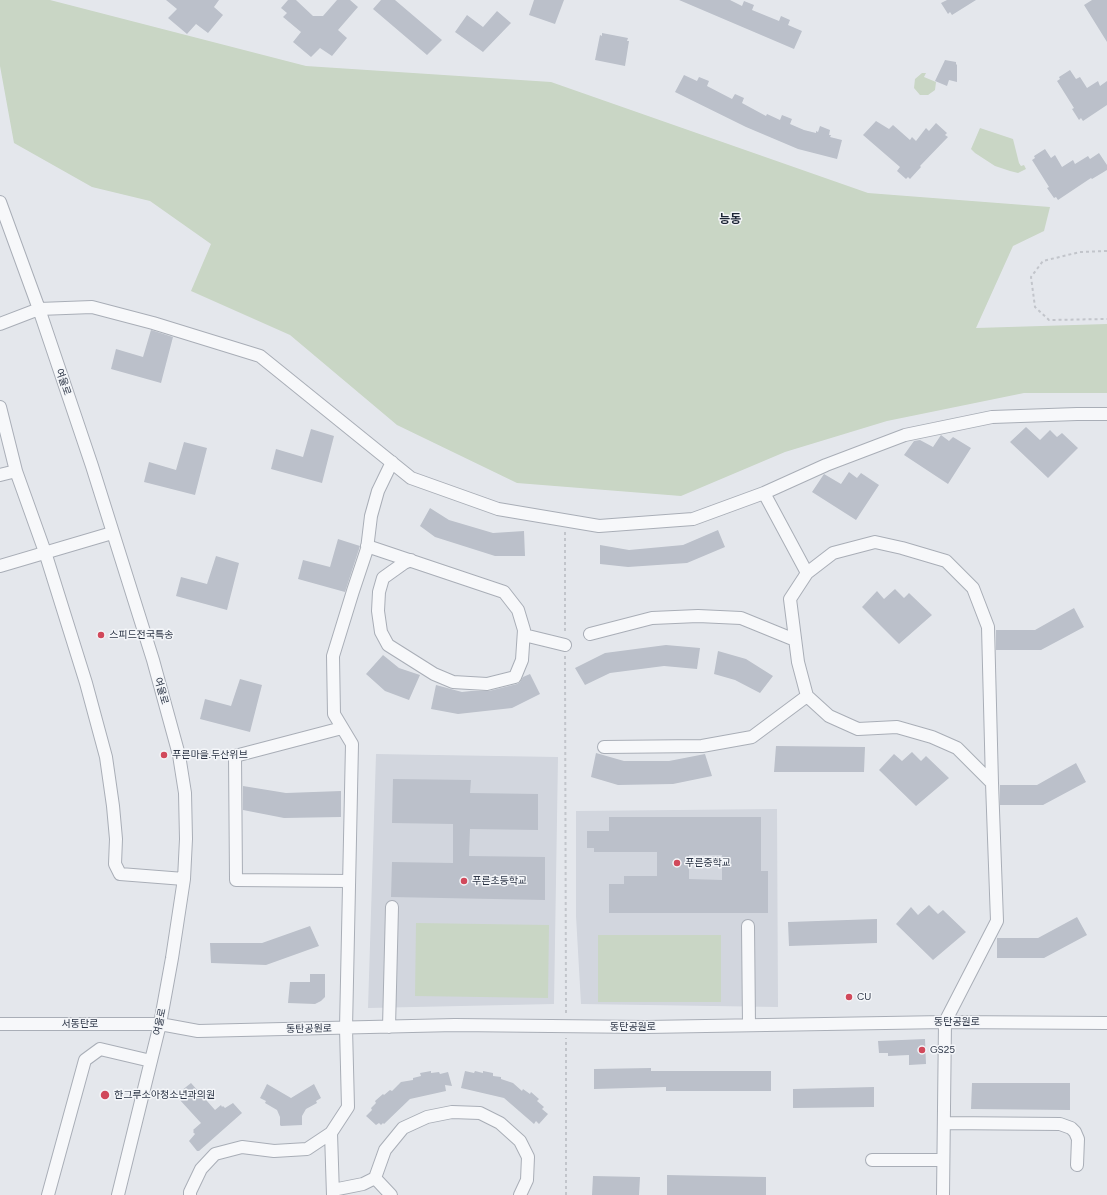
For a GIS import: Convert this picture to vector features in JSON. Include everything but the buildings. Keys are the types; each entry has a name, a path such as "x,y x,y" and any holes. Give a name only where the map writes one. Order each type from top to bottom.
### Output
{"street":[{"name":"여울로","path":"0,202 39,309 92,466 153,660 179,754 185,793 186,839 184,879 172,958 160,1024 118,1195"},
{"path":"0,324 39,309 92,307 153,323 260,356 411,478 498,509 599,526 693,518 764,493 826,465 905,436 992,417 1107,414"},
{"path":"0,407 16,471 45,552 86,683 106,757 114,812 116,839 115,864 120,874 184,879"},
{"path":"190,1195 201,1169 215,1154 242,1147 274,1151 307,1149 331,1133 348,1108 346,1028 352,744 334,714 334,656 367,546 371,516 378,491 392,462"},
{"path":"0,476 16,471"},
{"path":"764,493 807,573"},
{"path":"0,566 112,533"},
{"path":"943,1195 945,1022 997,921 988,627 973,588 946,561 875,542 833,553 807,573 790,599 798,662 807,696 829,716 858,729 897,727 932,737 957,748 992,783"},
{"path":"367,546 411,560 504,592 518,610 524,630 522,660 515,677 487,684 453,682 434,674 388,645 382,632 378,611 383,578 404,562 411,560"},
{"path":"590,634 652,618 698,616 740,618 795,640"},
{"path":"524,635 565,645"},
{"path":"604,746 702,746 752,737 807,696"},
{"path":"342,728 235,756 236,880 349,881"},
{"path":"389,1027 392,907"},
{"path":"748,926 749,1025"},
{"name":"동탄공원로","path":"160,1024 198,1031 455,1025 749,1025 945,1022 1107,1023"},
{"name":"서동탄로","path":"0,1024 160,1024"},
{"path":"48,1195 85,1060 100,1049 151,1061"},
{"path":"331,1133 333,1193 363,1184 375,1178 385,1150 403,1128 427,1116 452,1112 480,1113 500,1123 520,1141 528,1157 527,1180 520,1195"},
{"path":"944,1123 1060,1124 1071,1128 1075,1132 1078,1139 1077,1165"},
{"path":"872,1160 944,1160"},
{"path":"375,1178 391,1195"}],"path":[{"path":"1107,250 1080,252 1044,261 1031,277 1035,307 1050,320 1107,319"},
{"path":"565,520 566,1195"}],"shaded area":[{"name":"푸른초등학교","path":"376,754 558,757 554,1004 368,1008"},
{"name":"푸른중학교","path":"777,809 778,1007 581,1004 576,916 576,811"}],"green space":[{"path":"0,0 50,0 306,66 551,82 868,193 1050,207 1044,231 1013,246 976,328 1107,324 1107,393 1024,393 887,421 785,452 681,496 517,483 397,425 290,335 191,291 211,244 150,201 92,187 14,143 0,66"},
{"path":"922,73 926,73 924,77 936,82 935,90 928,95 920,95 914,88 915,79"},
{"path":"980,128 1013,139 1019,163 1021,166 1024,165 1026,169 1018,173 1010,171 995,166 975,153 971,149"},
{"path":"416,923 549,925 548,998 415,996"},
{"path":"598,935 721,935 721,1002 598,1002"}],"place":[{"name":"스피드전국특송","path":"101,635"},
{"name":"푸른마을.두산위브","path":"164,755"},
{"name":"푸른중학교","path":"677,863"},
{"name":"푸른초등학교","path":"464,881"},
{"name":"CU","path":"849,997"},
{"name":"GS25","path":"922,1050"},
{"name":"한그루소아청소년과의원","path":"105,1095"}],"district":[{"name":"능동","path":"730,219"}]}
